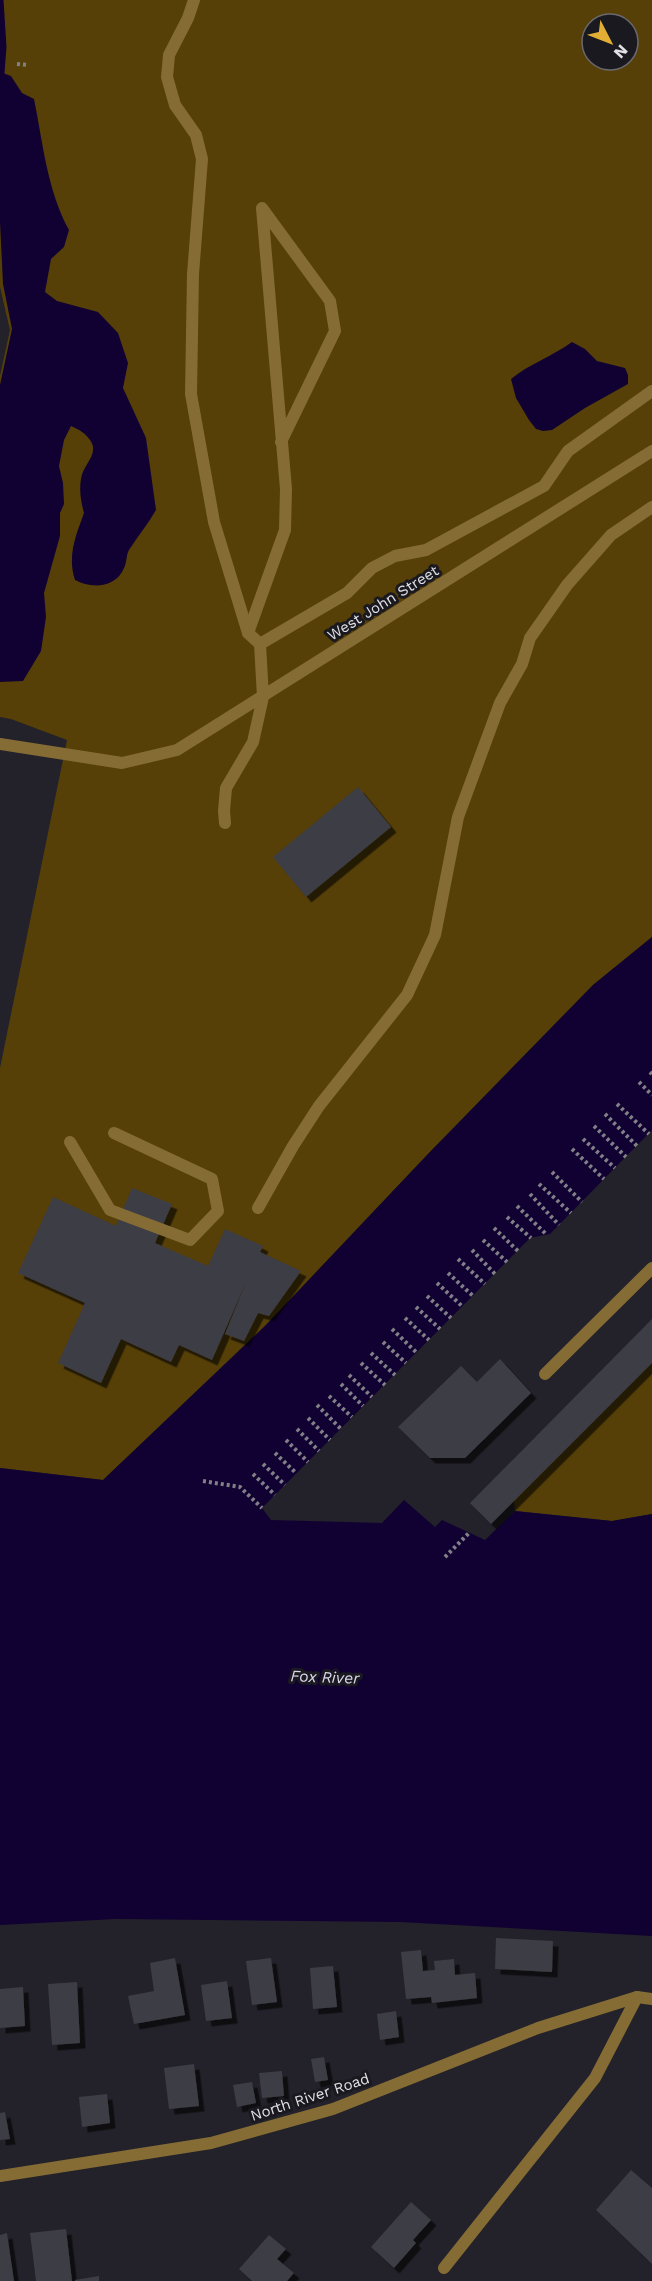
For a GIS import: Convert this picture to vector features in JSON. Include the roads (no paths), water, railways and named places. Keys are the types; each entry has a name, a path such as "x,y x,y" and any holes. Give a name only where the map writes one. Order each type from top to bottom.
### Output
{"street":[{"path":"194,0 188,18 169,55 167,77 175,105 196,135 202,159 193,274 191,394 214,522 248,633 260,644 262,697 254,742 226,788 225,823"},
{"path":"248,633 285,530 286,489 281,442 262,208 330,301 335,331 281,442"},
{"path":"260,644 347,593 372,568 395,556 426,550 544,486 568,451 652,391"},
{"name":"West John Street","path":"0,744 122,763 177,750 652,451"},
{"path":"258,1208 319,1106 407,994 435,935 458,818 500,703 522,664 530,638 567,585 611,535 652,507"},
{"path":"70,1142 110,1210 190,1240 218,1211 212,1179 114,1133"},
{"path":"545,1374 652,1268"},
{"path":"444,2268 595,2078 637,1997"},
{"name":"North River Road","path":"0,2176 211,2143 333,2109 537,2028 637,1997 652,2000"}],"water":[{"path":"0,72 11,76 22,93 34,99 51,183 69,230 64,247 51,259 45,292 57,301 98,312 118,333 128,363 123,388 146,438 156,510 129,550 124,568 115,580 103,585 88,585 75,580 72,554 84,513 81,479 92,455 93,445 86,435 71,426 64,440 59,466 64,504 60,513 60,536 44,593 46,617 41,651 23,681 0,682 0,385 12,329 3,284 0,222"},
{"path":"572,342 585,349 597,361 625,368 628,384 552,430 536,429 516,398 511,379"},
{"name":"Fox River","path":"652,937 652,1130 550,1234 530,1238 262,1508 271,1520 382,1523 404,1500 435,1527 442,1520 485,1540 515,1511 612,1521 652,1514 652,1936 400,1922 116,1919 0,1925 0,1468 103,1480 266,1325 593,985"}],"waterway":[{"path":"0,0 3,47 1,73"}]}
